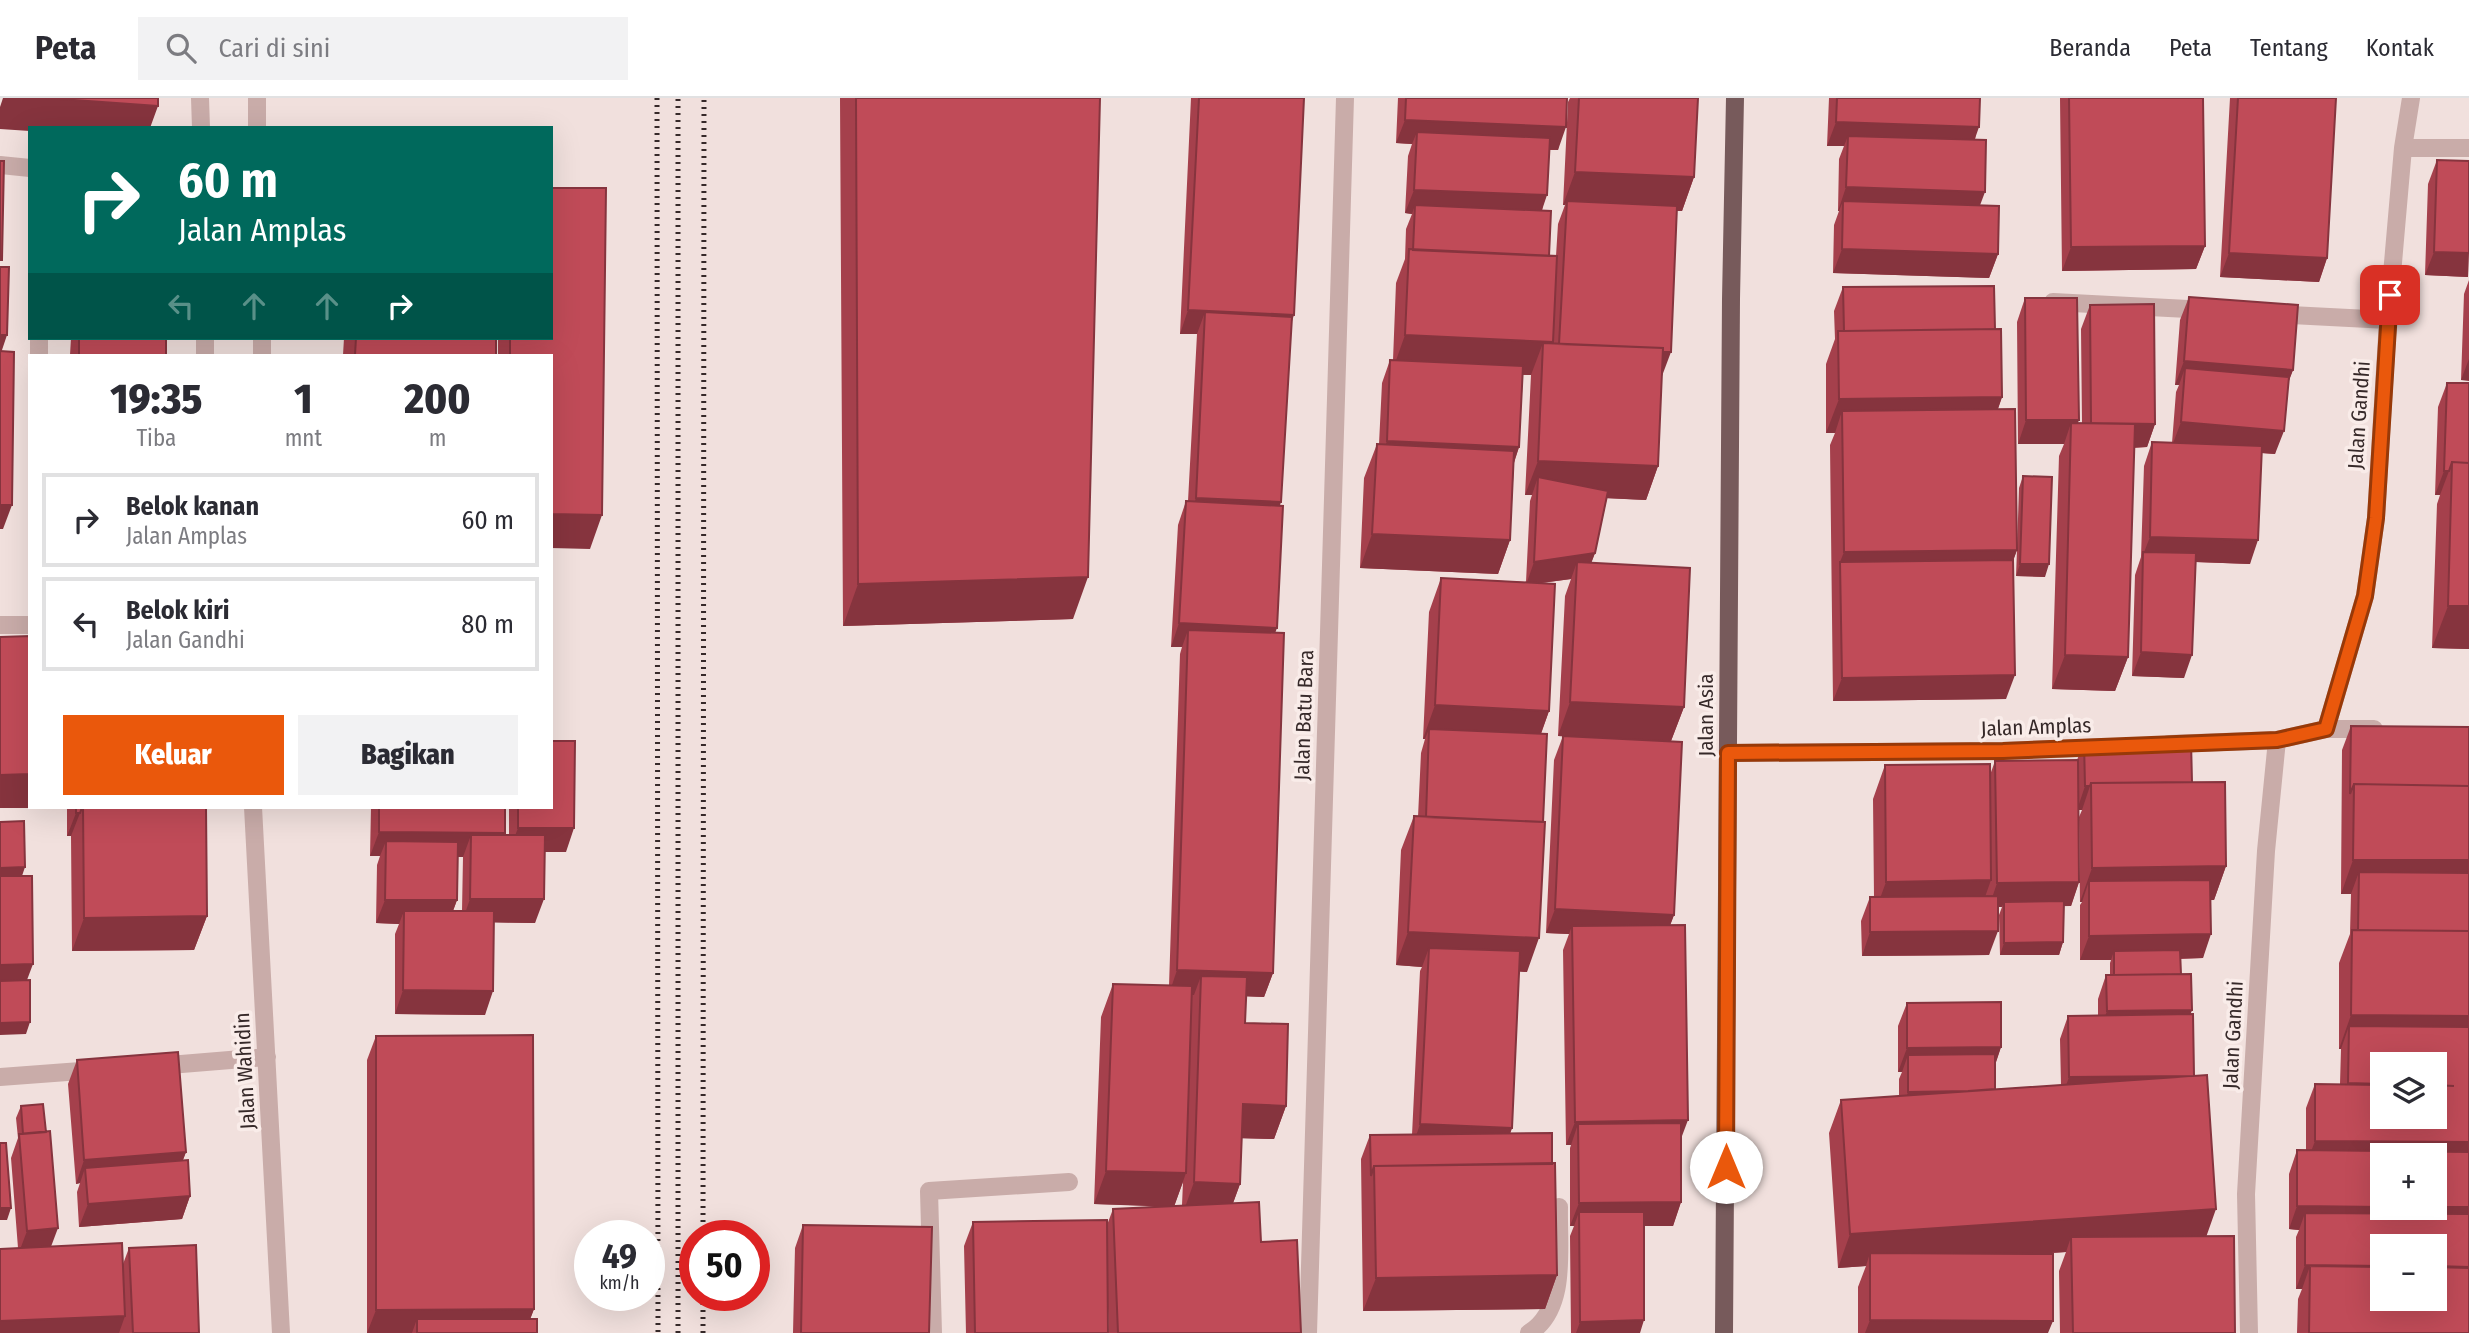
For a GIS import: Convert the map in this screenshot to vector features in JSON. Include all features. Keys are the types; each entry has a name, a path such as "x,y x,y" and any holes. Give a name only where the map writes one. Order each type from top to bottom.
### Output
{"main road":[{"name":"Jalan Asia","path":"1724,1333 1731,299 1735,98"}],"street":[{"path":"200,98 201,126"},
{"path":"257,98 257,126"},
{"name":"Jalan Batu Bara","path":"1308,1333 1345,98"},
{"name":"Jalan Gandhi","path":"2326,729 2365,596 2376,518 2388,320 2403,148 2411,98"},
{"path":"2403,148 2469,148"},
{"path":"0,166 28,168"},
{"path":"2035,301 2225,311"},
{"path":"2252,313 2388,320"},
{"path":"0,625 28,625"},
{"path":"2154,745 2277,740 2326,729 2391,729"},
{"name":"Jalan Gandhi","path":"2249,1333 2246,1194 2266,851 2277,740"},
{"name":"Jalan Amplas","path":"1728,753 2003,751 2126,746"},
{"name":"Jalan Wahidin","path":"253,809 281,1333"},
{"path":"144,1067 267,1057"},
{"path":"0,1077 116,1069"},
{"path":"933,1333 929,1191 1069,1182"},
{"path":"1529,1333 1540,1326 1552,1309 1558,1287 1559,1207"}],"building":[{"path":"46,98 158,98 158,106"},
{"path":"856,98 1100,98 1088,577 858,584"},
{"path":"1199,98 1304,98 1294,315 1188,310"},
{"path":"1406,98 1567,98 1566,127 1405,120"},
{"path":"1579,98 1698,98 1694,177 1575,172"},
{"path":"1837,98 1980,98 1979,127 1836,122"},
{"path":"2069,98 2203,98 2205,246 2071,247"},
{"path":"2238,98 2336,98 2327,258 2229,253"},
{"path":"1417,132 1550,138 1547,195 1414,190"},
{"path":"1848,136 1986,140 1985,192 1846,187"},
{"path":"2437,160 2469,161 2469,253 2434,252"},
{"path":"0,161 4,161 2,260 0,260"},
{"path":"553,188 606,188 602,515 553,514 553,354 510,354 510,340 553,340"},
{"path":"1567,201 1677,206 1671,352 1663,352 1663,348 1559,344"},
{"path":"1843,201 1999,206 1998,254 1842,249"},
{"path":"1415,205 1551,211 1549,256 1413,250"},
{"path":"1409,249 1557,256 1553,342 1405,335"},
{"path":"0,267 9,267 7,335 0,335"},
{"path":"1994,286 1995,329 1844,331 1843,287"},
{"path":"2189,297 2298,305 2293,370 2184,361"},
{"path":"2025,298 2077,298 2079,420 2026,420"},
{"path":"2154,304 2155,424 2091,423 2090,305"},
{"path":"1205,312 1292,317 1281,502 1196,498"},
{"path":"2001,329 2002,397 1839,399 1838,331"},
{"path":"79,340 166,340 166,354 79,354"},
{"path":"356,340 496,340 496,354 355,354"},
{"path":"1543,343 1663,348 1658,466 1538,461"},
{"path":"0,351 14,352 12,505 0,505"},
{"path":"1390,360 1523,366 1519,447 1387,441"},
{"path":"2185,368 2289,377 2284,431 2181,422"},
{"path":"2447,383 2469,383 2469,463 2452,462 2449,471 2444,471"},
{"path":"2015,409 2017,550 1844,552 1842,411"},
{"path":"2071,423 2135,424 2128,657 2065,655"},
{"path":"2152,442 2262,446 2258,540 2150,537"},
{"path":"1377,444 1514,451 1510,540 1372,534"},
{"path":"2452,462 2469,463 2469,606 2448,606"},
{"path":"2023,476 2052,477 2049,564 2020,564"},
{"path":"1538,477 1608,491 1595,553 1534,562"},
{"path":"1186,501 1283,506 1277,628 1179,623"},
{"path":"2143,552 2196,553 2192,655 2141,652"},
{"path":"2013,560 2015,675 1842,678 1840,562"},
{"path":"1577,562 1690,568 1684,707 1570,702"},
{"path":"1441,578 1555,584 1549,711 1435,705"},
{"path":"1188,630 1284,633 1273,973 1177,970"},
{"path":"28,636 28,774 0,775 0,637"},
{"path":"2351,726 2469,727 2469,786 2354,784 2350,794"},
{"path":"1429,729 1547,734 1543,822 1426,817"},
{"path":"1563,736 1682,742 1674,915 1555,909"},
{"path":"553,741 575,741 574,828 518,828 518,809 553,809"},
{"path":"2191,741 2192,782 2091,783 2090,786 2085,786 2084,742"},
{"path":"2078,760 2079,882 1997,883 1995,761"},
{"path":"1990,764 1991,880 1886,882 1885,765"},
{"path":"2225,782 2226,866 2092,868 2091,783"},
{"path":"2354,784 2469,786 2469,860 2353,860"},
{"path":"83,809 206,809 207,916 84,918"},
{"path":"379,809 505,809 505,833 379,832"},
{"path":"1414,816 1545,822 1539,938 1408,932"},
{"path":"24,821 25,867 0,868 0,822"},
{"path":"471,835 545,835 544,899 470,899"},
{"path":"386,841 458,842 457,900 385,900"},
{"path":"2359,872 2469,873 2469,931 2358,930"},
{"path":"0,876 32,876 33,964 0,965"},
{"path":"2210,880 2211,934 2089,936 2089,881"},
{"path":"1998,896 1998,931 1870,932 1870,897"},
{"path":"2064,901 2063,942 2004,943 2004,902"},
{"path":"404,911 494,911 493,991 403,990"},
{"path":"1685,925 1688,1120 1575,1122 1572,926"},
{"path":"2352,930 2469,931 2469,1016 2351,1015"},
{"path":"1429,948 1520,951 1512,1128 1420,1124"},
{"path":"2180,950 2181,974 2114,975 2114,951"},
{"path":"2191,974 2192,1010 2107,1011 2106,975"},
{"path":"1201,976 1247,977 1245,1023 1288,1024 1286,1106 1243,1104 1240,1184 1194,1182"},
{"path":"30,980 30,1022 0,1023 0,981"},
{"path":"1113,984 1192,986 1186,1173 1106,1171"},
{"path":"2001,1002 2001,1047 1907,1048 1907,1003"},
{"path":"2193,1014 2194,1076 2069,1077 2068,1016"},
{"path":"2349,1026 2469,1027 2469,1142 2315,1141 2315,1084 2370,1085 2370,1129 2447,1129 2447,1052 2370,1052 2370,1084 2348,1083"},
{"path":"533,1035 534,1309 376,1310 376,1036"},
{"path":"178,1052 186,1152 84,1160 77,1060"},
{"path":"1995,1054 1995,1089 1908,1092 1908,1055"},
{"path":"2207,1075 2216,1209 1850,1234 1841,1100"},
{"path":"43,1104 46,1132 23,1134 21,1106"},
{"path":"1681,1123 1681,1202 1579,1203 1578,1124"},
{"path":"50,1131 58,1228 27,1231 19,1134"},
{"path":"1552,1133 1552,1164 1374,1166 1371,1176 1370,1135"},
{"path":"0,1143 6,1143 11,1208 0,1208"},
{"path":"2297,1150 2370,1151 2370,1207 2297,1206"},
{"path":"2447,1152 2469,1152 2469,1207 2447,1207"},
{"path":"188,1160 190,1196 88,1204 85,1168"},
{"path":"1555,1163 1557,1275 1376,1278 1374,1166"},
{"path":"1259,1202 1261,1242 1297,1240 1301,1333 1118,1333 1113,1209"},
{"path":"1579,1212 1644,1212 1644,1320 1580,1322"},
{"path":"2305,1213 2370,1213 2370,1220 2447,1220 2447,1214 2469,1214 2469,1267 2447,1266 2447,1234 2370,1234 2370,1266 2305,1265"},
{"path":"1107,1220 1108,1333 975,1333 973,1222"},
{"path":"803,1225 932,1227 929,1333 801,1333"},
{"path":"2234,1236 2235,1333 2073,1333 2071,1237"},
{"path":"122,1243 125,1316 0,1321 0,1249"},
{"path":"196,1245 199,1333 133,1333 129,1248"},
{"path":"1870,1253 2053,1254 2053,1321 1870,1320"},
{"path":"2310,1266 2370,1267 2370,1311 2447,1311 2447,1267 2469,1268 2469,1333 2309,1333"},
{"path":"417,1319 537,1319 537,1333 417,1333"}],"railway":[{"path":"657,98 658,1333"},
{"path":"678,98 678,1333"},
{"path":"703,1220 704,98"},
{"path":"703,1311 703,1333"}],"route":[{"path":"1726,1167 1728,753 2003,751 2277,740 2326,729 2365,596 2376,518 2390,295"}]}
